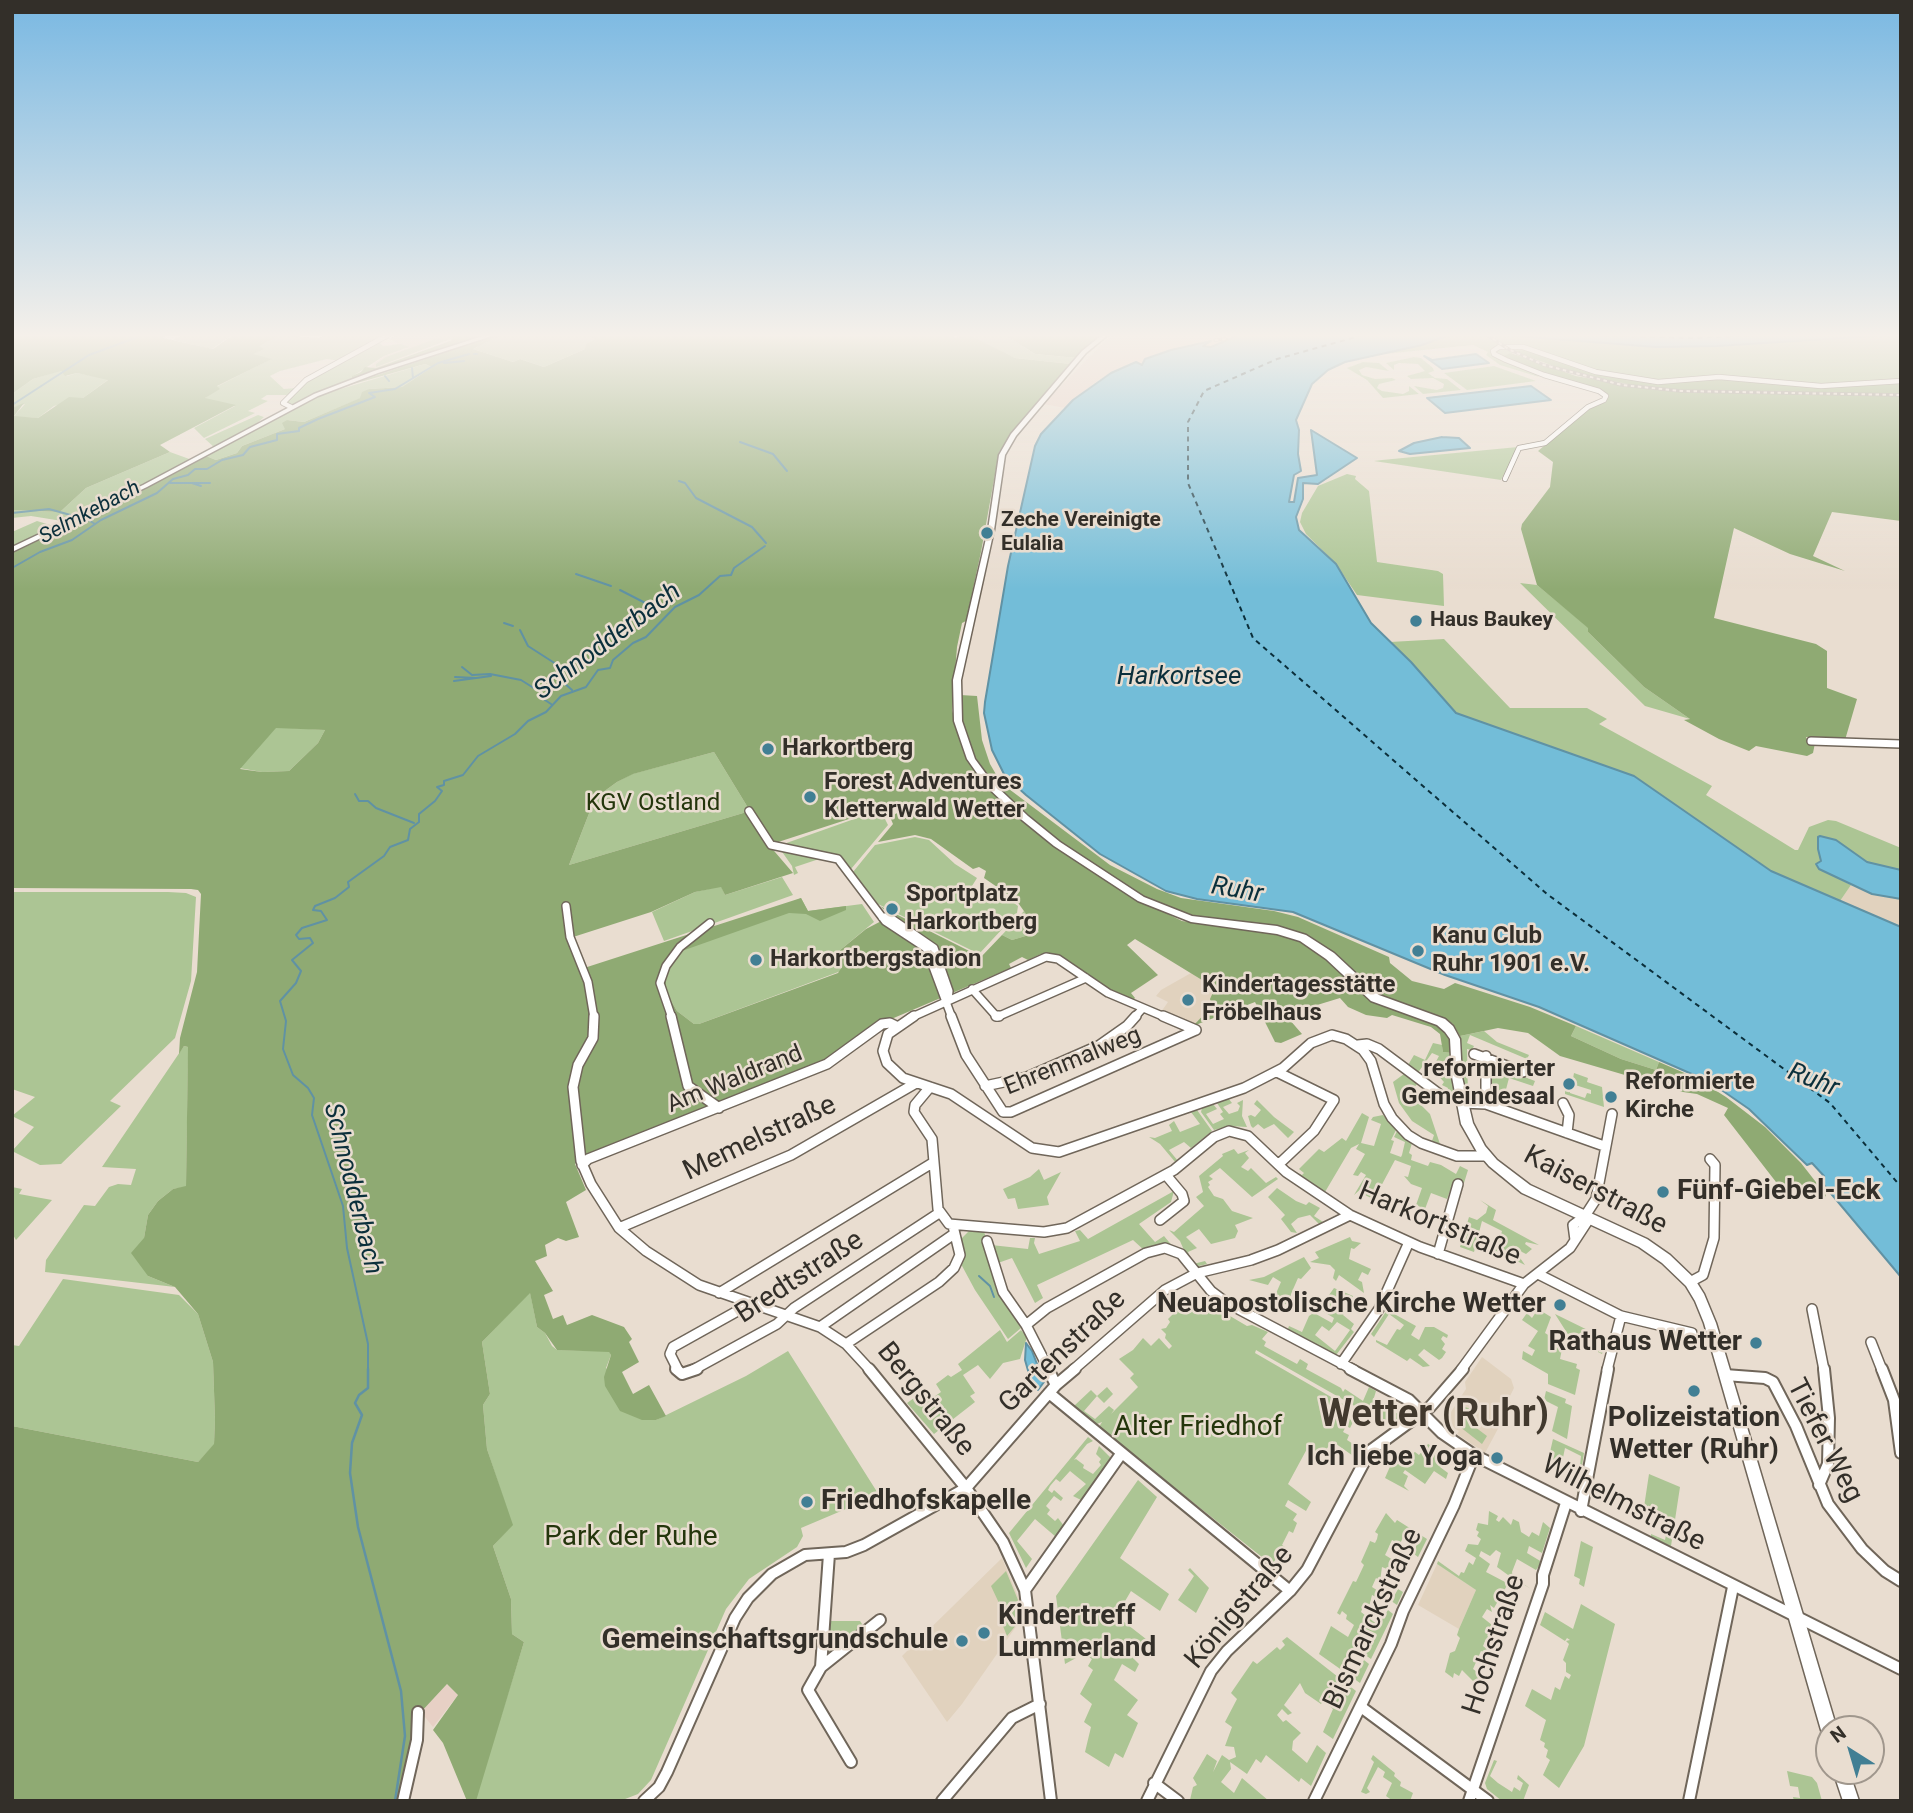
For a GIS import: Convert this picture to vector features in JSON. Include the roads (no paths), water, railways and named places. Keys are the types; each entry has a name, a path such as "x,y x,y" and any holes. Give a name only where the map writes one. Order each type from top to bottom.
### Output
{"main road":[{"path":"12,551 145,486 268,420"},
{"name":"Kaiserstraße","path":"1027,420 1002,455 991,530 957,680 958,721 971,759 989,784 1025,818 1057,844 1140,899 1191,919 1277,930 1303,938 1330,956 1375,998 1441,1022 1449,1029 1455,1039 1461,1103 1472,1134 1486,1156 1523,1187 1655,1251 1689,1282 1707,1312 1795,1616"},
{"path":"1795,1616 1825,1715"}],"street":[{"path":"1506,479 1519,448 1545,443 1554,433 1575,420"},
{"path":"1811,741 1901,744"},
{"path":"749,811 771,845 838,859 882,917 926,948 947,1000"},
{"path":"566,906 568,930 578,962 588,982 594,1018 593,1038 578,1065 573,1087 582,1165"},
{"path":"710,923 680,947 666,966 660,983 672,1019 688,1087 719,1108"},
{"name":"Am Waldrand","path":"582,1165 588,1159 827,1064 882,1024 890,1023 896,1026 947,1000 1046,957 1058,959 1086,978"},
{"path":"972,989 998,1017 1086,978 1108,993 1143,1008 1127,1026 1100,1045 1027,1077 985,1086"},
{"name":"Ehrenmalweg","path":"947,1000 966,1055 1003,1112 1009,1112 1196,1030 1143,1008"},
{"path":"896,1026 885,1040 884,1057 893,1071 916,1083 951,1094 1023,1143 1038,1150 1059,1152 1244,1088 1277,1072 1321,1037 1332,1035 1357,1045 1371,1061 1384,1104 1402,1129 1421,1143 1457,1156 1486,1156"},
{"path":"1357,1045 1367,1044 1379,1049 1446,1099"},
{"path":"1474,1054 1486,1056 1523,1072"},
{"path":"1486,1056 1486,1104"},
{"path":"1277,1072 1334,1100 1314,1131 1279,1164"},
{"name":"Memelstraße","path":"619,1228 791,1155 916,1083"},
{"path":"846,1344 939,1282 954,1268 960,1255 953,1230 939,1213 932,1139 917,1119 913,1108 930,1087"},
{"path":"1461,1103 1486,1104 1604,1146"},
{"path":"1563,1103 1569,1115 1567,1133"},
{"name":"Königstraße","path":"1147,1801 1211,1671 1227,1651 1290,1591 1313,1561 1370,1451 1424,1413 1465,1366 1524,1284 1570,1248 1587,1222 1585,1216 1599,1188 1604,1146 1612,1114"},
{"name":"Harkortstraße","path":"1166,1175 1217,1135 1236,1132 1248,1136 1279,1164 1350,1215 1438,1254 1524,1284"},
{"path":"1689,1282 1703,1275 1714,1238 1715,1165 1710,1159"},
{"path":"719,1293 934,1162"},
{"name":"Bergstraße","path":"582,1165 619,1228 646,1251 699,1285 820,1327 846,1344 860,1357 966,1488 1003,1542 1025,1590 1051,1801"},
{"path":"820,1327 953,1230 978,1224 1051,1232 1080,1223 1166,1175 1182,1194 1184,1201 1160,1220"},
{"path":"1438,1254 1458,1184"},
{"name":"Bredtstraße","path":"750,1304 673,1347 670,1354 676,1369 682,1374 698,1369 766,1330 939,1213"},
{"name":"Gartenstraße","path":"644,1801 659,1787 742,1607 761,1584 784,1565 805,1555 829,1554 864,1545 966,1488 1053,1389 1165,1290 1197,1273 1254,1259 1350,1215"},
{"path":"988,1241 1003,1292 1026,1325 1053,1389 1121,1454 1290,1591"},
{"path":"1341,1364 1378,1309 1409,1242"},
{"name":"Wilhelmstraße","path":"1026,1325 1047,1308 1154,1250 1174,1250 1181,1254 1227,1303 1409,1401 1442,1433 1474,1455 1581,1511 1901,1669"},
{"name":"Harkortstraße","path":"1538,1274 1621,1316 1692,1333"},
{"path":"1812,1309 1823,1355 1829,1418 1828,1464 1819,1486"},
{"path":"1581,1511 1607,1372 1621,1316"},
{"path":"1871,1342 1894,1400 1901,1453"},
{"name":"Tiefer Weg","path":"1725,1375 1765,1378 1773,1382 1796,1426 1828,1504 1855,1541 1885,1571 1901,1581"},
{"path":"1025,1590 1121,1454"},
{"name":"Bismarckstraße","path":"1314,1801 1361,1707 1454,1505 1474,1455"},
{"name":"Hochstraße","path":"1471,1795 1543,1584 1543,1575 1566,1503"},
{"path":"821,1667 829,1554"},
{"path":"1689,1801 1733,1587"},
{"path":"852,1762 808,1690 809,1684 821,1667 880,1620"},
{"path":"942,1801 1012,1717 1040,1704"},
{"path":"1361,1707 1471,1795 1488,1801"},
{"path":"403,1801 417,1740 418,1712"},
{"path":"1154,1783 1178,1801"}],"water":[{"name":"Harkortsee","path":"1055,420 1296,420 1301,471 1294,475 1289,502 1294,502 1298,478 1317,475 1311,430 1357,458 1318,484 1303,483 1303,499 1296,517 1299,530 1336,564 1371,623 1411,662 1456,713 1634,776 1771,871 1901,927 1901,1277 1828,1190 1819,1178 1824,1176 1812,1163 1807,1165 1749,1109 1710,1082 1539,1007 1445,975 1293,912 1197,899 1166,891 1100,854 1005,776 992,750 984,713 985,702 1008,566 1035,446 1041,434"},
{"path":"1442,437 1459,438 1470,448 1410,454 1399,451 1414,443"},
{"path":"1820,836 1836,840 1867,862 1901,870 1901,899 1872,894 1819,869 1816,864 1821,861 1818,849"},
{"path":"1026,1343 1044,1382 1038,1390 1031,1381 1025,1360"}],"waterway":[{"name":"Selmkebach","path":"12,568 40,552 72,540 101,520 157,493 173,479 188,475 195,469 207,469 222,460 243,455 250,447 277,440 277,434 299,431 299,428 317,420"},
{"path":"740,442 773,454 787,471"},
{"name":"Schnodderbach","path":"679,481 685,483 696,498 752,527 766,543"},
{"path":"170,483 192,483"},
{"path":"192,483 210,483"},
{"path":"192,483 201,486"},
{"path":"12,513 49,509 74,516"},
{"path":"85,518 95,524"},
{"name":"Schnodderbach","path":"395,1801 405,1736 401,1691 358,1527 350,1473 352,1443 362,1415 355,1403 359,1395 368,1388 368,1344 347,1248 343,1206 312,1115 314,1098 308,1088 293,1075 283,1049 286,1021 280,1001 296,983 301,971 292,960 313,943 310,938 299,939 296,935 302,928 327,920 321,911 313,910 315,906 335,898 349,887 348,882 384,856 390,847 408,840 410,829 419,822 419,814 435,801 442,791 437,787 444,785 444,781 463,775 478,756 515,734 528,721 546,712 561,696 586,687 598,670 610,668 613,660 633,643 646,637 675,607 699,595 720,576 731,575 734,568 765,546"},
{"path":"576,574 611,586"},
{"path":"620,590 655,608"},
{"path":"504,623 513,626"},
{"path":"520,630 528,646 556,664 561,677"},
{"path":"462,667 472,675 490,674 521,680 540,692"},
{"path":"454,681 491,676"},
{"path":"455,677 476,678"},
{"path":"563,682 572,690"},
{"path":"542,698 551,704"},
{"path":"355,794 359,801 368,801 376,808 414,823"},
{"path":"979,1276 990,1286 994,1297"}],"place":[{"name":"Zeche Vereinigte Eulalia","path":"987,533"},
{"name":"Haus Baukey","path":"1416,621"},
{"name":"Harkortberg","path":"768,749"},
{"name":"Forest Adventures Kletterwald Wetter","path":"810,797"},
{"name":"Sportplatz Harkortberg","path":"892,909"},
{"name":"Kanu Club Ruhr 1901 e.V.","path":"1418,951"},
{"name":"Harkortbergstadion","path":"756,960"},
{"name":"Kindertagesstätte Fröbelhaus","path":"1188,1000"},
{"name":"reformierter Gemeindesaal","path":"1569,1084"},
{"name":"Reformierte Kirche","path":"1611,1097"},
{"name":"Fünf-Giebel-Eck","path":"1663,1192"},
{"name":"Neuapostolische Kirche Wetter","path":"1560,1305"},
{"name":"Rathaus Wetter","path":"1756,1343"},
{"name":"Polizeistation Wetter (Ruhr)","path":"1694,1391"},
{"name":"Ich liebe Yoga","path":"1497,1458"},
{"name":"Friedhofskapelle","path":"807,1502"},
{"name":"Kindertreff Lummerland","path":"984,1633"},
{"name":"Gemeinschaftsgrundschule","path":"962,1641"}],"district":[{"name":"Wetter (Ruhr)","path":"1434,1416"}],"park label":[{"name":"KGV Ostland","path":"653,804"},
{"name":"Alter Friedhof","path":"1198,1428"},
{"name":"Park der Ruhe","path":"631,1538"}],"water label":[{"name":"Ruhr","path":"1237,891"},
{"name":"Ruhr","path":"1813,1081"}]}
